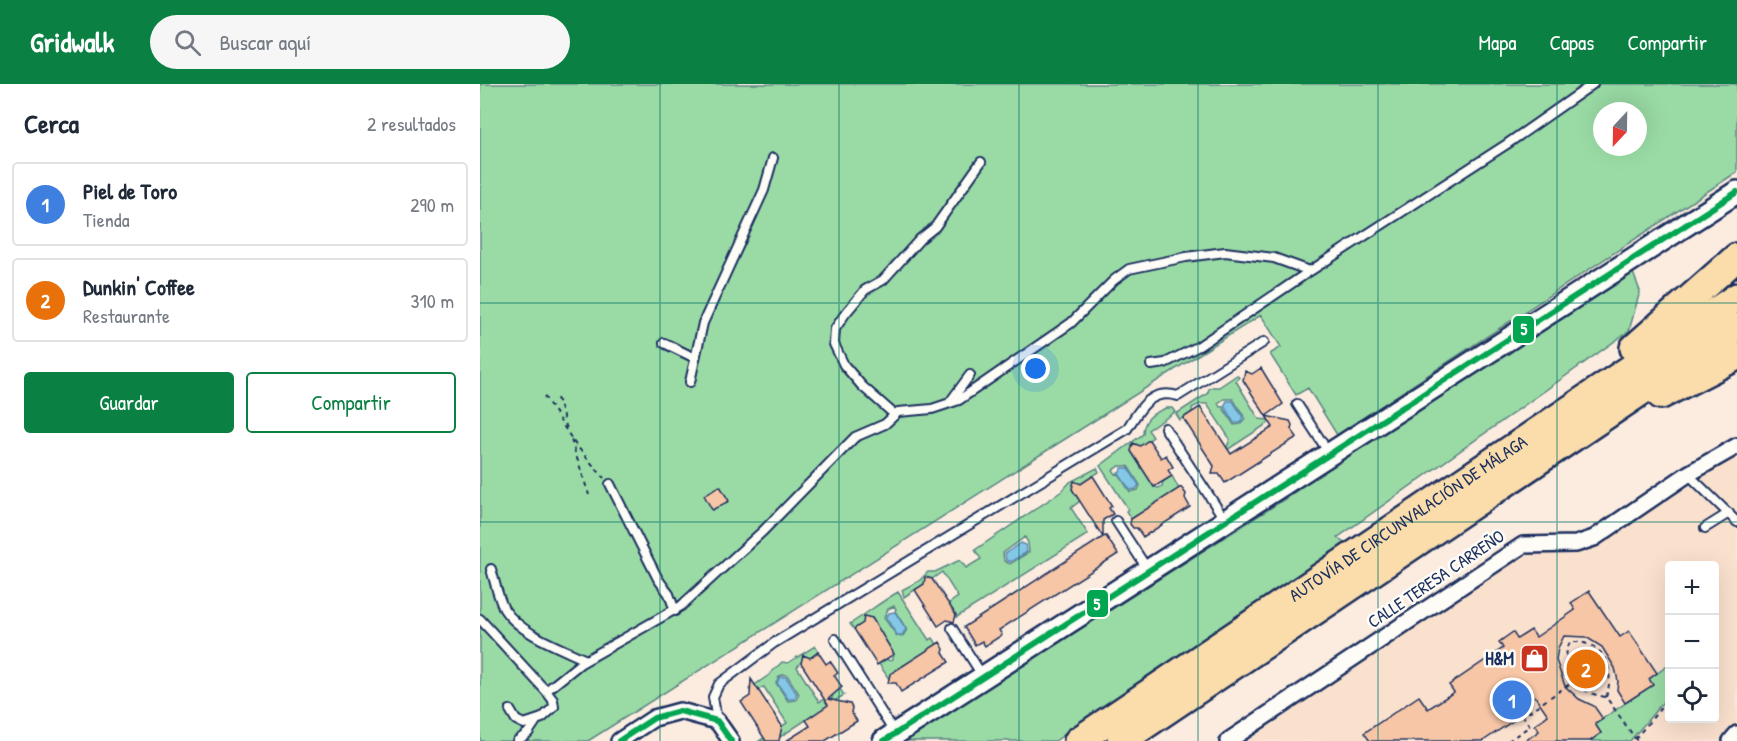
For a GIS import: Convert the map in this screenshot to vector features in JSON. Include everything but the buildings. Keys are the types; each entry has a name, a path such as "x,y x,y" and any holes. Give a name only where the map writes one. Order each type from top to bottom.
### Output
{"highway":[{"path":"1571,408 1595,380 1644,341 1737,257"},
{"name":"AUTOVÍA DE CIRCUNVALACIÓN DE MÁLAGA","path":"1078,741 1737,297"},
{"name":"AUTOVÍA DE CIRCUNVALACIÓN DE MÁLAGA","path":"1121,741 1737,327"},
{"path":"1572,438 1604,430 1658,397 1737,356"}],"street":[{"path":"889,737 1737,192"},
{"name":"CALLE TERESA CARREÑO","path":"1228,741 1523,545 1576,544 1594,538 1688,474 1737,446"},
{"path":"619,741 654,718 680,711 717,721 731,741"},
{"path":"1731,741 1737,734"}],"lane":[{"path":"1151,365 1166,363 1199,346 1310,271 1507,144 1593,84"},
{"path":"690,382 693,356 703,323 764,190 773,158"},
{"path":"895,415 862,386 844,365 834,344 835,329 844,314 865,290 884,280 920,239 935,227 981,162"},
{"path":"546,691 586,660 678,608 763,531 855,437 885,423 898,412 932,409 958,400 1071,323 1114,280 1129,269 1186,257 1225,252 1274,258 1310,271"},
{"path":"717,721 713,697 719,684 774,643 1127,429 1137,412 1150,398 1168,393 1178,396 1264,342"},
{"path":"664,343 693,356"},
{"path":"949,403 970,375"},
{"path":"1297,404 1329,453"},
{"path":"1165,428 1226,522"},
{"path":"1688,474 1737,522"},
{"path":"609,484 678,608"},
{"path":"1706,528 1729,513"},
{"path":"1116,521 1149,571"},
{"path":"490,569 504,609 514,619 533,635 586,660"},
{"path":"480,619 553,700 554,707 536,721 528,733 517,741"},
{"path":"952,628 983,677"},
{"path":"835,639 889,737"},
{"path":"510,710 516,720 524,724 536,721"}],"path":[{"path":"544,396 570,437 609,484"},
{"path":"557,398 589,495"},
{"path":"1606,697 1610,684 1610,668 1603,655 1582,642 1570,642 1565,653 1566,668 1574,681 1583,690 1606,697 1636,740 1665,704"},
{"path":"1508,741 1530,726 1523,716 1574,681"}],"shaded area":[{"path":"1737,457 1737,741 1247,741 1525,554 1587,552"}],"green space":[{"path":"480,84 1737,84 1737,172 1337,435 1308,388 1296,395 1270,354 1281,347 1261,315 588,741 480,741"},
{"path":"1632,270 1640,291 1629,331 1337,538 1346,544 1055,741 904,741 1285,499 1299,489 1299,481"},
{"path":"1237,375 1239,378 1236,381 1259,419 1270,422 1224,452 1222,450 1227,447 1230,439 1207,404 1199,404 1192,408 1192,412 1180,420 1176,414 1207,394 1212,387 1219,387","holes":["1224,399 1233,399 1245,418 1241,424 1234,425 1218,403"]},
{"path":"1166,408 1172,408 1175,412 1148,430 1153,437 1140,446 1136,444 1131,451 1154,487 1159,488 1172,476 1179,489 1131,519 1126,511 1128,509 1100,466 1143,434 1147,420 1153,414","holes":["1119,466 1128,466 1140,485 1138,490 1130,492 1118,473 1116,474 1113,470"]},
{"path":"1097,468 1099,472 1072,489 1080,501 1071,508 1088,534 957,617 948,604 958,597 942,572 932,579 928,578 924,584 904,597 902,590 919,581 928,572 935,572 960,560 966,568 981,559 975,550 1062,491 1070,482","holes":["1025,537 1029,552 1010,564 1004,561 1003,553"]},
{"path":"898,592 929,640 933,638 937,644 889,679 879,664 886,659 890,661 893,659 894,654 872,618 854,629 850,624","holes":["894,606 895,611 907,630 902,637 897,636 884,618 888,609"]},
{"path":"815,646 818,652 810,658 806,656 797,667 819,702 824,699 829,700 840,689 844,695 774,741 759,741 787,723 764,687 751,692 749,689 769,675 782,662 788,663","holes":["787,675 799,694 796,700 788,701 776,683 779,676"]},
{"path":"1665,668 1665,700 1630,741 1590,741 1601,733 1595,724 1652,685 1649,679"}],"water":[{"path":"1227,401 1233,401 1243,417 1241,423 1234,423 1224,406"},
{"path":"1122,468 1128,468 1139,485 1136,489 1130,490 1119,474"},
{"path":"1021,543 1026,545 1027,552 1010,562 1006,560 1005,554"},
{"path":"895,612 906,629 902,635 897,635 886,618 889,613"},
{"path":"780,677 786,677 797,694 794,699 788,699 777,683"}],"transit line":[{"name":"5","path":"884,741 1737,192"},
{"name":"5","path":"619,741 654,718 680,711 717,721 731,741"}],"place":[{"name":"H&M","path":"1535,659"},
{"name":"Dunkin' Coffee","path":"1586,669"},
{"name":"Piel de Toro","path":"1512,700"}]}
